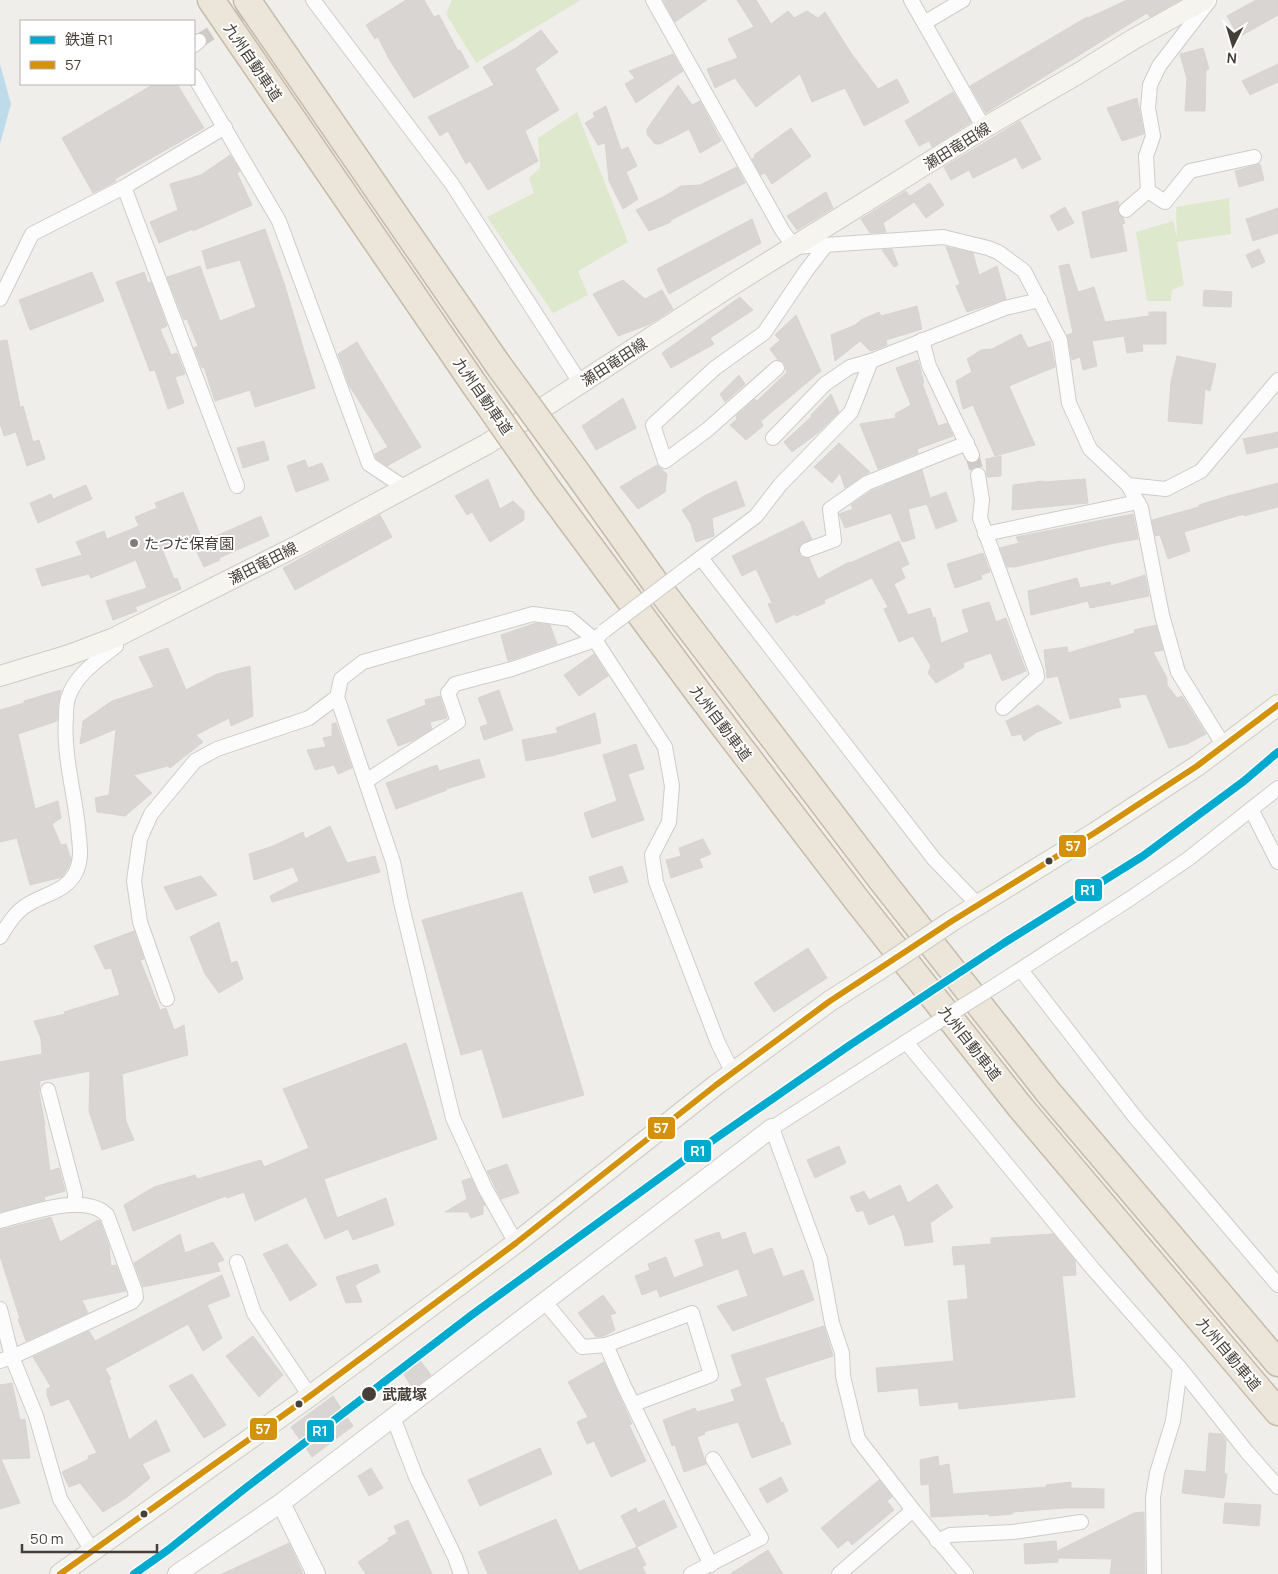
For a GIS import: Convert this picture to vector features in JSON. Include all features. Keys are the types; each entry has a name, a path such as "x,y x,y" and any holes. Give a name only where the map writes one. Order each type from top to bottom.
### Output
{"highway":[{"name":"九州自動車道","path":"211,0 546,487 712,711 856,899 1021,1108 1278,1412"},
{"name":"九州自動車道","path":"247,0 499,366 659,588 883,882 1048,1092 1278,1363"}],"main road":[{"name":"瀬田竜田線","path":"0,676 68,655 114,638 301,544 487,444 732,285 984,128 1132,40 1204,0"},
{"path":"60,1574 310,1396 516,1243 733,1073 830,1001 952,921 1197,766 1278,705"}],"street":[{"path":"313,0 452,184 581,384"},
{"path":"653,0 782,230 794,247 943,237 998,252 1024,271 1060,340 1069,403 1090,449 1128,484 1138,502 1142,512 1162,615 1178,672 1224,746"},
{"path":"911,0 984,128"},
{"path":"924,23 964,0"},
{"path":"1148,191 1146,156 1153,136 1148,108 1150,85 1159,66 1210,0"},
{"path":"195,78 279,221 369,464 406,488"},
{"path":"0,299 32,234 124,187 225,127"},
{"path":"1148,191 1165,202 1190,171 1254,157"},
{"path":"124,187 237,486"},
{"path":"1126,210 1148,191"},
{"path":"777,368 707,430 665,461 653,425 715,368 764,333 826,245"},
{"path":"773,438 826,384 850,368 1005,308 1040,300"},
{"path":"807,550 834,540 830,509 867,483 970,449 929,366 922,340"},
{"path":"366,780 458,722 448,694 455,684 512,668 599,636 756,516 780,485 850,412 871,361"},
{"path":"1128,484 1166,489 1201,470 1278,380"},
{"path":"978,475 982,500 980,518 1037,677 1003,708"},
{"path":"985,534 1138,502"},
{"path":"696,562 934,859 978,905"},
{"path":"516,1243 485,1188 453,1118 393,862 337,697 341,679 364,662 533,614 570,619 599,636 665,747 672,786 669,822 652,855 656,882 718,1044 733,1073"},
{"path":"0,937 26,905 61,889 76,872 81,856 68,763 65,724 67,698 87,669 116,646 114,638"},
{"path":"167,998 140,922 134,881 140,839 151,814 195,761 218,749 309,718 337,697"},
{"path":"177,1574 281,1502 772,1128 911,1038 1021,970 1188,859 1278,788"},
{"path":"1251,809 1278,862"},
{"path":"1021,970 1135,1117 1278,1285"},
{"path":"911,1038 1093,1269 1180,1368 1247,1452 1278,1487"},
{"path":"48,1090 75,1193 75,1205"},
{"path":"772,1128 820,1259 832,1323 842,1354 843,1376 858,1439 937,1541 966,1574"},
{"path":"0,1221 55,1206 75,1205 102,1210 107,1215 136,1297 132,1302 6,1359"},
{"path":"237,1262 254,1314 310,1396"},
{"path":"545,1302 582,1347 606,1346 692,1313 711,1375 634,1404"},
{"path":"0,1310 6,1359 36,1416 60,1499 93,1552"},
{"path":"606,1346 711,1565"},
{"path":"1154,1574 1153,1497 1157,1473 1173,1421 1180,1368"},
{"path":"393,1417 416,1477 455,1557 460,1574"},
{"path":"691,1574 761,1538 714,1459"},
{"path":"281,1502 316,1574"},
{"path":"839,1574 913,1510"},
{"path":"937,1541 950,1535 1013,1532 1081,1522"}],"green space":[{"path":"452,0 581,0 476,63 446,14"},
{"path":"577,112 628,242 578,271 588,295 553,313 487,217 534,193 529,178 540,168 538,138"},
{"path":"1229,198 1231,234 1177,242 1184,285 1172,290 1171,301 1147,301 1136,232 1173,221 1177,237 1176,207"}],"water":[{"path":"0,64 11,104 0,144"}],"building":[{"path":"406,0 424,0 434,17 439,15 458,51 460,50 469,67 414,98 389,59 378,37 375,39 366,25"},
{"path":"663,0 707,0 675,22"},
{"path":"737,0 756,0 771,24 788,11 794,18 807,11 818,18 825,12 851,53 878,89 897,79 909,102 864,126 845,88 812,102 800,74 756,107 735,78 715,88 707,69 738,58 728,39 754,27"},
{"path":"1127,0 1180,0 1150,17 1147,13 986,113 970,86 1087,17"},
{"path":"1256,0 1278,0 1278,15 1239,37 1227,16"},
{"path":"541,30 558,52 535,69 559,110 525,131 538,161 488,190 470,161 466,164 448,131 440,136 428,117 494,85 483,67 516,48"},
{"path":"1203,48 1209,69 1206,70 1205,111 1185,111 1187,79 1180,54"},
{"path":"673,54 683,71 636,103 625,84 635,78 629,71"},
{"path":"1278,64 1278,82 1250,95 1242,81"},
{"path":"152,85 178,85 204,128 93,193 62,138"},
{"path":"678,85 692,105 700,101 721,141 700,153 689,129 660,144 655,144 647,134 647,129"},
{"path":"953,92 971,122 932,147 929,141 919,146 905,121"},
{"path":"1137,98 1144,134 1122,141 1107,108"},
{"path":"606,106 621,150 628,147 637,166 626,172 638,199 623,209 609,181 605,143 598,145 585,123 595,117 593,113"},
{"path":"1020,121 1041,159 1022,169 1016,157 973,178 969,170 951,180 944,167"},
{"path":"791,128 811,156 772,184 765,173 761,175 752,159 755,158 754,155"},
{"path":"230,155 240,171 237,173 252,205 193,231 193,229 159,243 150,222 178,210 170,184 201,175"},
{"path":"1260,164 1264,180 1239,187 1235,171"},
{"path":"737,167 745,183 671,220 671,222 649,231 636,210 681,186 700,185"},
{"path":"930,183 944,205 926,218 910,196"},
{"path":"906,191 914,202 883,223 886,232 870,233 861,219"},
{"path":"826,192 833,208 797,230 787,216"},
{"path":"1118,201 1118,212 1125,223 1122,224 1127,251 1091,258 1082,212"},
{"path":"1065,207 1074,223 1058,231 1050,216"},
{"path":"1278,208 1278,233 1253,241 1246,219"},
{"path":"752,219 761,243 669,294 657,269"},
{"path":"265,229 284,283 315,388 255,407 250,390 215,401 204,367 202,368 194,348 198,346 187,319 184,320 167,277 200,266 220,321 256,307 240,260 207,269 202,251"},
{"path":"946,247 973,253 979,275 997,266 1006,299 967,312 956,286 960,284"},
{"path":"892,249 898,265 894,267 882,250"},
{"path":"1259,249 1265,262 1252,268 1246,255"},
{"path":"1069,264 1078,292 1094,287 1105,322 1149,316 1149,312 1166,312 1166,344 1142,344 1143,351 1127,353 1124,336 1092,341 1097,366 1083,370 1080,357 1072,360 1067,335 1073,333 1059,266"},
{"path":"92,272 104,301 30,330 19,300"},
{"path":"144,272 148,283 151,282 167,326 160,329 171,355 177,353 185,374 175,377 184,403 168,409 155,370 150,371 116,282"},
{"path":"623,280 645,299 662,290 673,309 650,324 618,336 593,294"},
{"path":"1204,290 1232,292 1231,307 1203,306"},
{"path":"740,297 753,310 710,338 714,344 671,368 662,353"},
{"path":"917,306 922,329 886,340 887,345 870,351 860,341 835,361 831,335 879,312 881,316"},
{"path":"796,315 821,371 761,421 763,426 746,440 730,425 737,419 736,416 755,399 757,401 787,372 784,363 778,360 770,349 780,340 775,335"},
{"path":"1021,334 1028,348 1050,341 1055,367 1009,386 1035,445 995,456 973,405 963,409 956,381 972,372 967,359 981,350 992,349"},
{"path":"7,340 20,407 23,406 33,442 39,440 45,459 27,466 16,432 4,436 0,423 0,341"},
{"path":"357,342 421,447 387,466 376,458 375,454 388,447 349,385 338,354"},
{"path":"1177,356 1216,364 1210,391 1205,389 1202,424 1168,421 1171,382"},
{"path":"918,360 924,383 922,383 938,426 947,423 953,436 917,449 918,453 878,469 860,424 896,418 895,414 911,405 896,368"},
{"path":"739,375 745,384 725,402 720,394"},
{"path":"831,394 839,412 819,432 792,452 784,442 812,416"},
{"path":"623,398 636,428 596,450 582,426"},
{"path":"1278,432 1278,447 1247,454 1243,439"},
{"path":"264,441 269,460 243,468 237,448"},
{"path":"839,443 870,472 845,488 840,473 832,483 814,467"},
{"path":"1001,456 1001,476 987,477 986,459"},
{"path":"305,460 308,468 322,463 329,480 296,492 287,466"},
{"path":"657,465 667,474 665,492 638,509 620,487"},
{"path":"922,470 930,498 946,492 957,521 936,529 927,504 908,509 915,538 907,541 902,542 891,513 845,528 839,514 853,509 851,505 871,491 885,487 885,485"},
{"path":"488,479 500,509 513,501 524,511 524,520 490,542 472,512 467,515 455,496"},
{"path":"1085,479 1088,503 1012,510 1013,485"},
{"path":"736,481 745,506 712,518 714,536 696,542 691,524 682,510 704,496"},
{"path":"1278,483 1278,507 1244,516 1244,514 1184,532 1190,551 1168,559 1160,535 1155,536 1152,520 1199,507 1199,505 1228,496"},
{"path":"86,485 92,499 38,523 30,503 51,494 53,499"},
{"path":"183,492 200,534 162,549 174,579 177,578 181,589 135,607 137,611 113,620 106,601 147,588 136,560 91,578 89,574 42,586 36,569 82,555 76,542 104,531 107,539 139,526 135,517 157,508 155,503"},
{"path":"1133,514 1138,539 1015,567 1007,567 1000,548 1019,543 1016,537"},
{"path":"380,515 392,537 295,590 283,568"},
{"path":"261,516 269,536 219,558 220,560 204,567 194,546"},
{"path":"803,521 812,539 801,544 799,553 802,557 809,558 818,579 849,562 899,541 909,564 901,568 905,578 894,584 908,615 930,608 933,618 935,617 941,643 969,632 962,610 989,602 996,622 1006,618 1026,671 1002,681 991,653 963,663 964,667 936,683 928,673 931,666 913,636 899,642 884,609 888,607 872,578 824,600 825,603 776,623 768,604 772,603 756,569 742,576 732,556"},
{"path":"983,553 990,572 981,575 982,579 955,588 947,564"},
{"path":"1145,575 1149,596 1090,608 1088,601 1031,615 1028,591 1077,578 1080,588 1110,582 1111,586"},
{"path":"536,623 550,625 557,644 508,661 501,635"},
{"path":"1156,625 1163,650 1153,652 1167,678 1167,685 1177,698 1182,696 1206,734 1187,744 1169,748 1146,694 1118,698 1121,707 1070,719 1058,676 1047,678 1044,650 1067,647 1068,653 1135,633 1134,630"},
{"path":"168,648 186,690 217,674 250,666 253,716 231,726 229,718 196,735 203,742 170,768 168,766 134,775 152,793 125,816 97,812 95,798 109,795 116,729 80,744 83,721 112,701 154,687 139,657"},
{"path":"594,654 608,676 579,696 564,675"},
{"path":"61,690 57,721 18,734 35,809 58,801 61,818 52,824 61,845 66,844 71,859 62,877 30,885 17,838 0,842 0,710"},
{"path":"499,690 513,730 484,740 480,727 488,724 478,698"},
{"path":"440,696 447,718 430,722 432,729 414,740 398,746 387,720 426,705 425,700"},
{"path":"1038,705 1062,723 1037,732 1024,741 1021,734 1012,736 1006,721"},
{"path":"595,713 601,743 526,761 522,740 558,733 556,728"},
{"path":"336,723 352,768 338,774 334,765 315,770 307,750 326,747 323,738 332,736 332,724"},
{"path":"636,744 644,769 628,774 644,820 592,838 584,813 617,801 603,755"},
{"path":"479,759 485,777 446,789 396,809 386,783 437,765 439,771"},
{"path":"330,826 347,863 375,856 380,872 272,902 270,896 299,881 293,867 254,880 249,854 273,846 303,832 305,839"},
{"path":"703,839 711,854 699,859 703,867 671,878 666,860 681,856 679,848"},
{"path":"622,866 628,882 594,893 589,877"},
{"path":"201,876 217,895 176,910 164,887"},
{"path":"522,892 584,1095 503,1118 482,1049 461,1055 422,920"},
{"path":"219,922 231,963 237,961 243,979 219,993 205,974 190,937"},
{"path":"134,931 144,959 140,960 160,1010 166,1008 174,1030 184,1025 188,1055 122,1074 126,1121 134,1140 102,1150 89,1111 90,1071 40,1081 39,1092 50,1171 59,1168 65,1191 44,1197 45,1200 0,1212 0,1062 42,1054 41,1039 34,1021 65,1014 64,1012 120,995 111,968 105,969 94,946"},
{"path":"808,948 827,978 774,1012 754,983"},
{"path":"406,1043 437,1139 324,1179 337,1218 386,1198 394,1225 353,1240 348,1229 325,1239 306,1197 255,1221 244,1192 227,1198 226,1196 133,1231 124,1205 154,1187 195,1175 197,1179 261,1160 264,1167 309,1148 283,1089"},
{"path":"839,1146 846,1163 815,1178 807,1160"},
{"path":"507,1164 519,1193 501,1199 487,1171"},
{"path":"471,1178 485,1205 483,1206 483,1214 471,1218 468,1212 445,1212 467,1199 462,1181"},
{"path":"937,1184 953,1207 930,1223 933,1242 905,1246 902,1232 894,1214 869,1225 863,1210 857,1212 850,1197 864,1191 869,1200 900,1185 908,1203"},
{"path":"51,1217 60,1242 98,1220 100,1221 109,1246 111,1266 116,1265 126,1291 82,1300 88,1313 26,1341 0,1256 0,1230"},
{"path":"719,1232 722,1240 745,1232 753,1255 772,1248 783,1277 803,1270 814,1300 733,1331 717,1306 748,1296 738,1269 660,1297 657,1289 642,1295 635,1276 650,1270 648,1264 666,1257 674,1278 704,1266 695,1240"},
{"path":"180,1234 185,1253 213,1242 224,1260 217,1263 220,1271 143,1287 134,1263"},
{"path":"1053,1234 1075,1260 1076,1275 1062,1276 1075,1397 959,1409 958,1402 920,1406 918,1388 878,1392 876,1368 954,1361 948,1301 968,1299 965,1264 954,1265 952,1247 991,1244 991,1238"},
{"path":"287,1244 317,1285 290,1301 263,1254"},
{"path":"377,1264 380,1272 355,1285 362,1302 346,1303 336,1277"},
{"path":"222,1275 230,1296 207,1305 222,1338 203,1351 188,1324 105,1369 111,1379 109,1380 129,1440 156,1420 170,1451 142,1464 150,1478 126,1498 103,1512 80,1483 69,1487 62,1472 89,1459 88,1456 97,1453 69,1399 51,1406 47,1389 51,1387 33,1357 89,1331 95,1341"},
{"path":"603,1295 616,1313 610,1315 615,1330 604,1336 596,1337 578,1313"},
{"path":"824,1326 833,1356 765,1378 781,1423 783,1422 791,1444 752,1458 738,1422 704,1432 705,1434 697,1437 706,1464 684,1472 675,1445 672,1446 663,1420 695,1408 697,1412 735,1401 731,1390 742,1386 731,1355"},
{"path":"253,1336 283,1375 259,1397 226,1356"},
{"path":"420,1360 431,1375 413,1389 403,1373"},
{"path":"604,1362 632,1424 629,1425 646,1461 611,1477 594,1441 587,1444 577,1422 588,1417 568,1382"},
{"path":"192,1374 226,1425 204,1438 169,1386"},
{"path":"12,1383 20,1420 25,1419 30,1458 1,1459 20,1503 0,1509 0,1385"},
{"path":"333,1396 353,1426 312,1457 291,1427"},
{"path":"1209,1433 1221,1434 1226,1440 1224,1474 1227,1474 1224,1498 1182,1493 1185,1470 1206,1472"},
{"path":"540,1448 552,1474 480,1506 468,1480"},
{"path":"938,1456 939,1466 949,1464 953,1494 1047,1487 1046,1485 1071,1482 1071,1488 1104,1489 1104,1508 1064,1508 989,1516 989,1514 931,1517 929,1484 921,1485 920,1460"},
{"path":"371,1468 383,1488 369,1496 358,1476"},
{"path":"781,1477 788,1491 767,1503 759,1489"},
{"path":"879,1480 892,1497 887,1501 894,1510 852,1545 848,1540 838,1548 821,1528"},
{"path":"664,1500 677,1527 637,1547 621,1516 636,1508 638,1513"},
{"path":"1225,1503 1261,1505 1259,1526 1223,1523"},
{"path":"1144,1512 1145,1574 1110,1574 1112,1559 1058,1558 1058,1562 1025,1564 1024,1544 1056,1541 1057,1551 1134,1513"},
{"path":"556,1519 579,1571 637,1547 646,1565 642,1567 646,1574 488,1574 478,1552"},
{"path":"408,1520 432,1574 366,1574 358,1562 389,1541 388,1538 397,1534 394,1526"},
{"path":"289,1543 303,1574 222,1574"},
{"path":"768,1550 783,1574 730,1574"}],"tunnel":[{"path":"199,41 257,4"},
{"path":"972,455 978,475"}],"rail line":[{"name":"R1","path":"134,1574 168,1550 243,1490 473,1314 683,1161 850,1045 1004,943 1143,856 1244,781 1278,752"}],"transit line":[{"name":"57","path":"60,1574 310,1396 516,1243 716,1085 830,1001 952,921 1096,832 1197,766 1278,705"}],"place":[{"name":"たつだ保育園","path":"134,543"},
{"name":"武蔵塚","path":"369,1394"}]}
